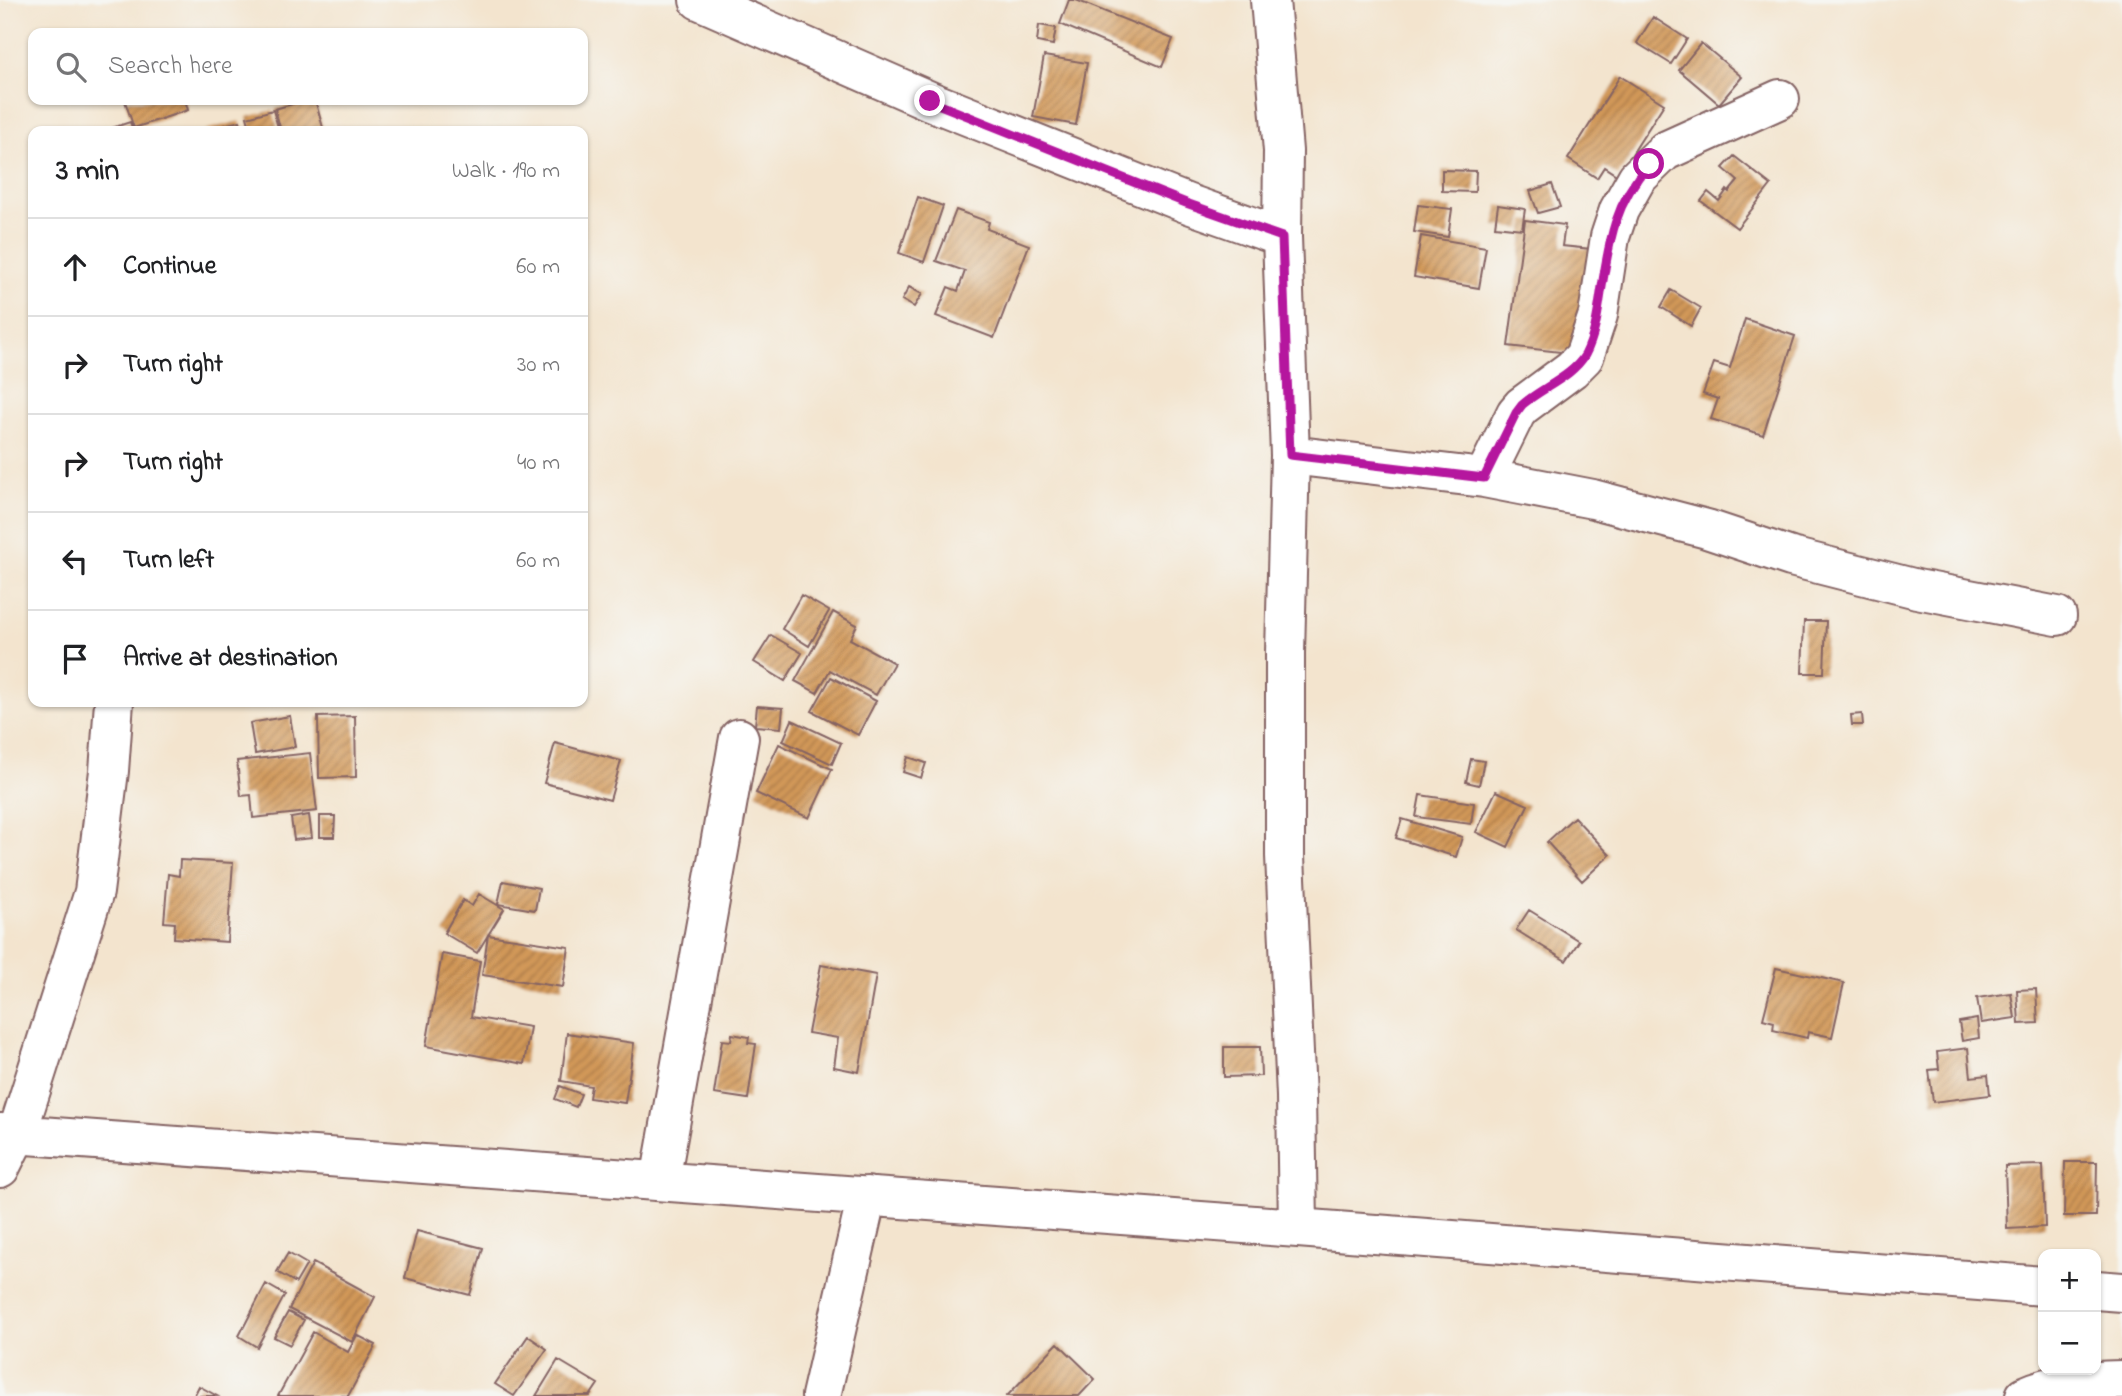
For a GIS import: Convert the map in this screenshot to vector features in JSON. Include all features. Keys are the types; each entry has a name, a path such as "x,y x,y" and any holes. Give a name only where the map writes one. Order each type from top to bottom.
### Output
{"street":[{"path":"699,0 930,101 1186,203 1282,237"},
{"path":"1270,0 1283,151 1282,237 1290,455 1285,653 1285,856 1296,1096 1298,1227"},
{"path":"1484,478 1522,405 1572,369 1584,357 1598,315 1610,237 1619,210 1637,178 1665,151 1780,99"},
{"path":"1290,455 1484,478 1619,506 1707,529 1791,557 1917,589 2057,616"},
{"path":"0,1168 9,1133 94,892 109,771 114,707"},
{"path":"660,1181 739,738"},
{"path":"9,1133 1298,1227 2038,1286"},
{"path":"821,1396 867,1196"},
{"path":"2101,1290 2122,1292"},
{"path":"2025,1396 2078,1381 2122,1380"}],"building":[{"path":"1069,0 1076,0 1173,39 1162,67 1060,24"},
{"path":"1653,17 1687,39 1671,64 1637,43"},
{"path":"1039,25 1056,28 1053,45 1037,42"},
{"path":"1701,43 1742,77 1719,104 1679,70"},
{"path":"1044,56 1087,63 1076,125 1033,117"},
{"path":"1620,76 1664,104 1618,176 1604,167 1597,178 1568,159"},
{"path":"126,105 186,105 188,110 133,126"},
{"path":"289,105 316,105 323,126 280,126 275,109"},
{"path":"273,110 278,126 250,126 247,117"},
{"path":"240,121 242,126 221,126"},
{"path":"1734,156 1771,185 1737,228 1701,201 1708,192 1719,201 1738,181 1723,168"},
{"path":"1442,170 1476,171 1475,192 1442,191"},
{"path":"1552,184 1560,207 1538,213 1530,191"},
{"path":"918,197 943,206 924,262 899,253"},
{"path":"1418,205 1452,209 1448,237 1414,232"},
{"path":"1498,205 1525,209 1522,229 1495,226"},
{"path":"956,210 989,222 987,229 1029,245 994,338 936,316 948,287 958,291 965,271 936,261"},
{"path":"1525,220 1565,225 1562,246 1591,249 1578,354 1508,346"},
{"path":"1421,236 1486,247 1479,288 1414,277"},
{"path":"909,287 922,294 914,307 902,300"},
{"path":"1671,290 1701,308 1691,326 1661,307"},
{"path":"1745,319 1795,336 1763,435 1711,419 1718,399 1703,394 1714,363 1730,368"},
{"path":"801,595 829,611 809,646 782,629"},
{"path":"833,612 857,625 850,639 894,663 876,695 830,670 817,693 795,681"},
{"path":"1804,621 1826,621 1824,673 1802,673"},
{"path":"771,635 802,653 785,681 754,662"},
{"path":"831,677 876,701 858,735 812,711"},
{"path":"757,706 783,708 781,728 755,726"},
{"path":"1862,714 1863,725 1852,725 1851,715"},
{"path":"290,716 295,747 255,754 250,723"},
{"path":"355,716 356,777 319,778 318,717"},
{"path":"792,720 841,743 832,764 783,741"},
{"path":"555,743 621,761 610,800 544,783"},
{"path":"779,744 832,769 809,818 756,793"},
{"path":"310,753 317,811 253,818 251,795 241,796 237,761"},
{"path":"908,757 926,763 921,778 903,772"},
{"path":"1471,759 1484,761 1479,785 1466,782"},
{"path":"1496,791 1528,805 1508,847 1476,832"},
{"path":"1420,795 1474,803 1471,824 1416,817"},
{"path":"309,815 312,838 294,840 291,818"},
{"path":"320,816 335,816 334,837 320,837"},
{"path":"1574,817 1610,855 1582,881 1547,842"},
{"path":"1402,819 1462,837 1456,857 1396,838"},
{"path":"180,860 233,863 227,942 174,938 175,923 164,922 168,874 179,876"},
{"path":"503,881 539,888 535,910 498,904"},
{"path":"479,894 504,909 477,953 444,933 463,900 472,906"},
{"path":"1529,910 1579,941 1566,961 1516,930"},
{"path":"488,935 569,947 563,987 482,975"},
{"path":"442,954 480,961 471,1017 530,1027 524,1064 426,1046"},
{"path":"821,965 876,975 859,1072 834,1067 838,1038 808,1033"},
{"path":"1776,968 1844,983 1832,1037 1808,1032 1807,1038 1773,1030 1774,1022 1763,1019"},
{"path":"2036,989 2038,1023 2019,1024 2017,990"},
{"path":"2011,993 2015,1018 1981,1023 1977,998"},
{"path":"1977,1019 1979,1038 1962,1041 1959,1022"},
{"path":"567,1033 634,1043 625,1103 589,1098 591,1086 561,1081"},
{"path":"732,1034 749,1037 748,1043 756,1044 748,1099 714,1094 722,1040 731,1041"},
{"path":"1224,1047 1260,1047 1261,1076 1224,1077"},
{"path":"1968,1048 1971,1077 1988,1075 1990,1095 1933,1102 1929,1070 1939,1069 1937,1052"},
{"path":"560,1086 581,1094 576,1107 555,1099"},
{"path":"2065,1162 2097,1162 2096,1216 2064,1216"},
{"path":"2043,1165 2045,1227 2007,1229 2005,1166"},
{"path":"417,1231 483,1248 470,1295 405,1278"},
{"path":"288,1253 307,1264 296,1283 277,1272"},
{"path":"313,1263 375,1297 352,1342 289,1309"},
{"path":"266,1284 285,1295 257,1347 239,1336"},
{"path":"288,1312 304,1320 290,1345 274,1337"},
{"path":"313,1332 348,1352 357,1335 376,1345 348,1396 278,1396"},
{"path":"528,1336 547,1349 514,1396 495,1384"},
{"path":"1058,1343 1095,1379 1079,1396 1007,1396"},
{"path":"558,1360 598,1384 590,1396 536,1396"},
{"path":"199,1386 217,1396 194,1396"}],"route":[{"path":"930,101 1186,203 1282,237 1290,455 1484,478 1522,405 1572,369 1584,357 1598,315 1610,237 1619,210 1637,178 1649,164"}]}
